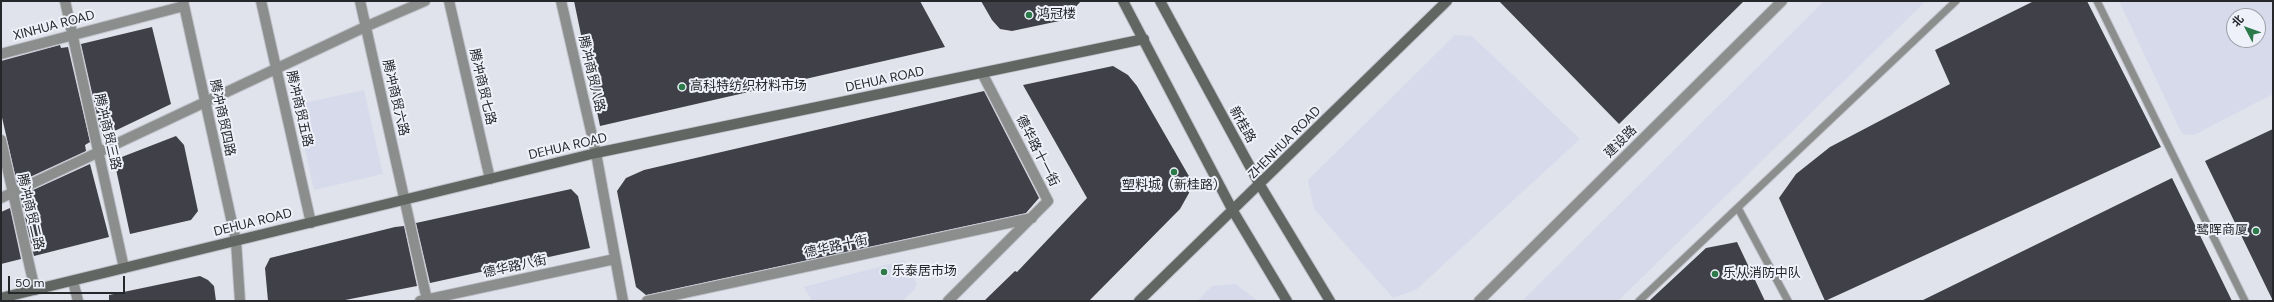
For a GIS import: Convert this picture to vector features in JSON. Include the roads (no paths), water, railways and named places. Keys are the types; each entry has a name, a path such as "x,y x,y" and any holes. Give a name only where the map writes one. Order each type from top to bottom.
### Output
{"street":[{"name":"腾冲商贸三路","path":"65,1 124,268"},
{"name":"腾冲商贸五路","path":"261,1 311,223"},
{"name":"腾冲商贸六路","path":"360,1 404,200 424,300"},
{"path":"1,198 366,27 425,1"},
{"name":"腾冲商贸七路","path":"449,1 490,179"},
{"name":"腾冲商贸八路","path":"561,1 596,154 623,301"},
{"path":"1124,1 1232,211 1287,301"},
{"name":"新桂路","path":"1160,1 1260,185 1330,301"},
{"name":"ZHENHUA ROAD","path":"1139,301 1260,185 1447,1"},
{"name":"建设路","path":"1479,301 1782,1"},
{"name":"XINHUA ROAD","path":"1,54 183,3"},
{"name":"腾冲商贸四路","path":"183,3 236,241 240,301"},
{"name":"DEHUA ROAD","path":"1,298 596,154 1144,39"},
{"name":"德华路十一街","path":"948,301 1048,201 982,73"},
{"name":"腾冲商贸二路","path":"1,140 35,290"},
{"name":"德华路十街","path":"647,301 1032,218"},
{"name":"德华路八街","path":"424,300 449,298 615,259"},
{"path":"73,281 78,301"}],"lane":[{"path":"1639,301 1956,1"},
{"path":"2097,1 2245,301"},
{"path":"1738,208 1788,301"}],"place":[{"name":"鸿冠楼","path":"1029,15"},
{"name":"高科特纺织材料市场","path":"682,87"},
{"name":"塑料城（新桂路）","path":"1174,172"},
{"name":"鹭晖商厦","path":"2256,231"},
{"name":"乐泰居市场","path":"884,272"},
{"name":"乐从消防中队","path":"1715,274"}]}
